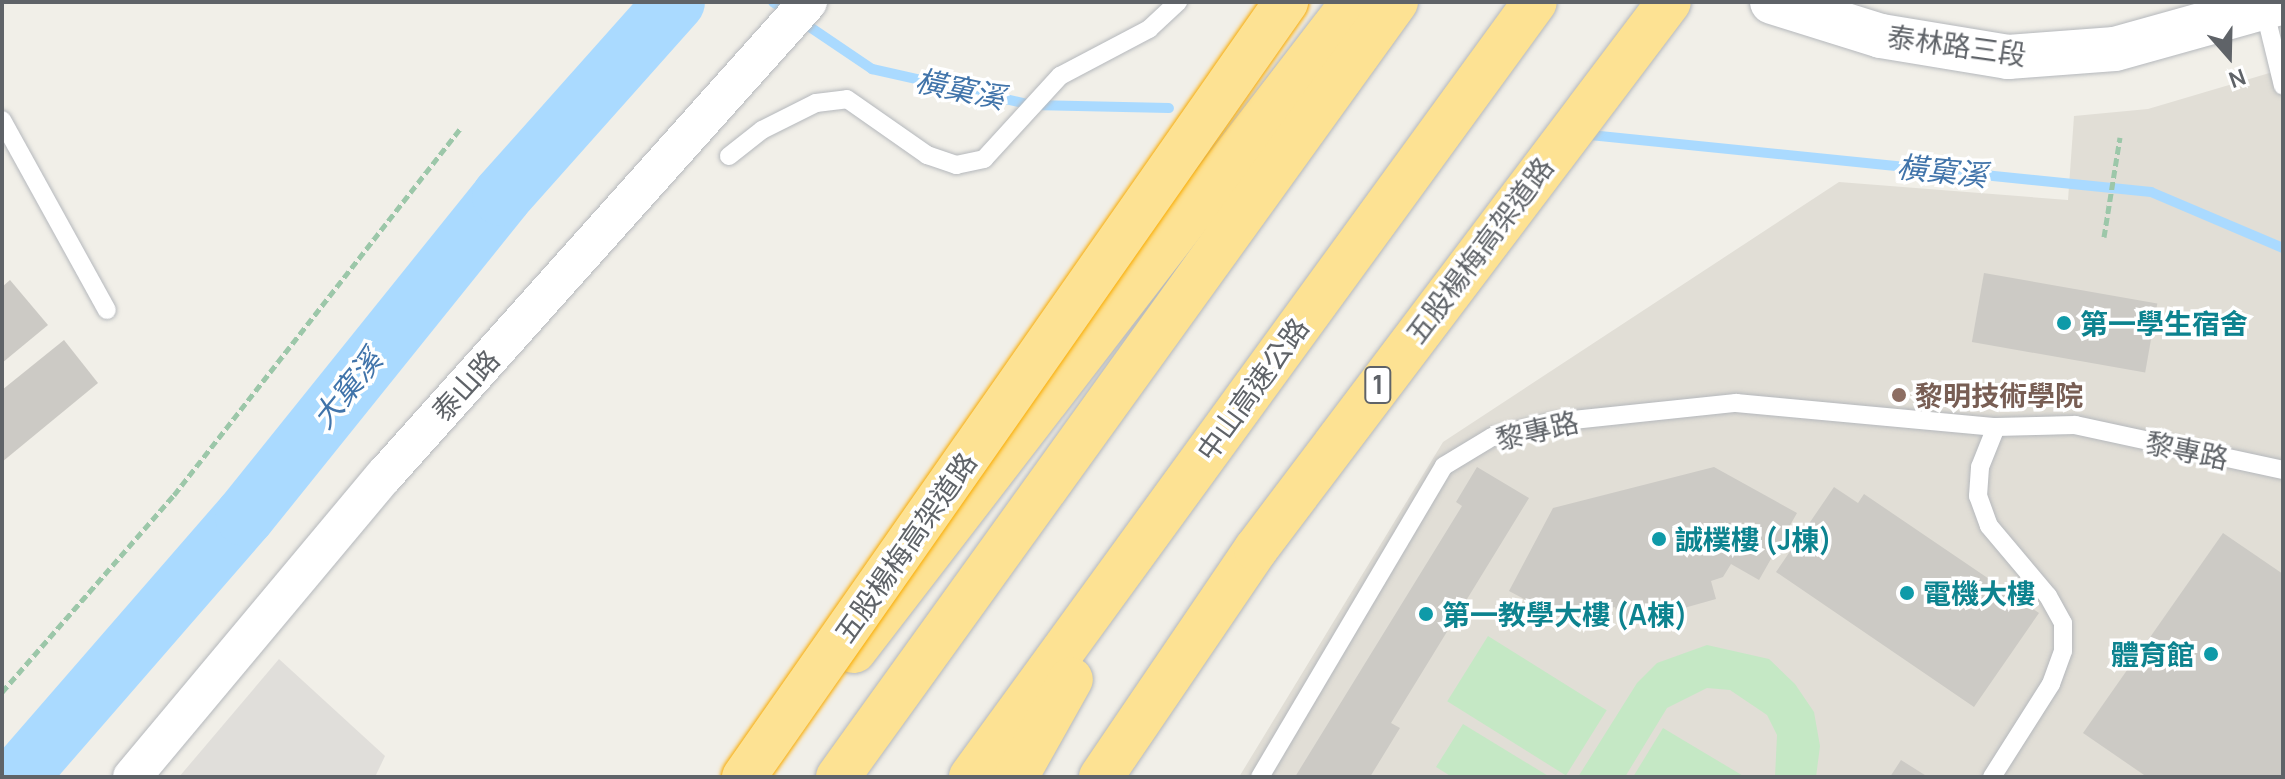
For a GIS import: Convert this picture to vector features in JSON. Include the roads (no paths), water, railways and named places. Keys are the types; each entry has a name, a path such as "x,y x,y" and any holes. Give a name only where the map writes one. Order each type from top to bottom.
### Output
{"highway":[{"name":"五股楊梅高架道路","path":"744,777 1286,2"},
{"path":"751,777 947,536 1353,2"},
{"path":"838,777 1396,2"},
{"name":"中山高速公路","path":"971,777 1535,2"},
{"name":"五股楊梅高架道路","path":"1101,777 1256,549 1669,2"},
{"path":"724,777 901,575 1197,210"},
{"path":"1016,777 1176,493"}],"main road":[{"name":"泰林路三段","path":"1772,2 1881,36 2008,57 2115,49 2277,12"}],"street":[{"name":"泰山路","path":"132,777 384,476 808,2"}],"lane":[{"path":"729,156 762,130 816,103 847,99 927,155 956,165 984,159 1060,76 1149,29 1178,2"},
{"path":"1109,777 1371,405 1680,2"},
{"path":"2277,12 2283,86"},
{"path":"2,120 107,310"},
{"name":"黎專路","path":"1260,777 1444,466 1492,437 1554,422 1736,403 1996,427 2075,425 2283,470"},
{"path":"1996,427 1980,467 1978,496 1989,526 2048,596 2063,623 2063,637 2051,684 1999,775"}],"waterway":[{"name":"大窠溪","path":"18,777 245,516 502,196 675,2"},
{"name":"橫窠溪","path":"773,2 788,12"},
{"name":"橫窠溪","path":"801,21 872,69 1032,105 1169,108"},
{"name":"橫窠溪","path":"1590,135 2151,192 2283,248"}],"place":[{"name":"第一學生宿舍","path":"2064,323"},
{"name":"黎明技術學院","path":"1899,395"},
{"name":"誠樸樓 (J棟)","path":"1659,539"},
{"name":"電機大樓","path":"1907,593"},
{"name":"第一教學大樓 (A棟)","path":"1426,614"},
{"name":"體育館","path":"2211,654"}]}
